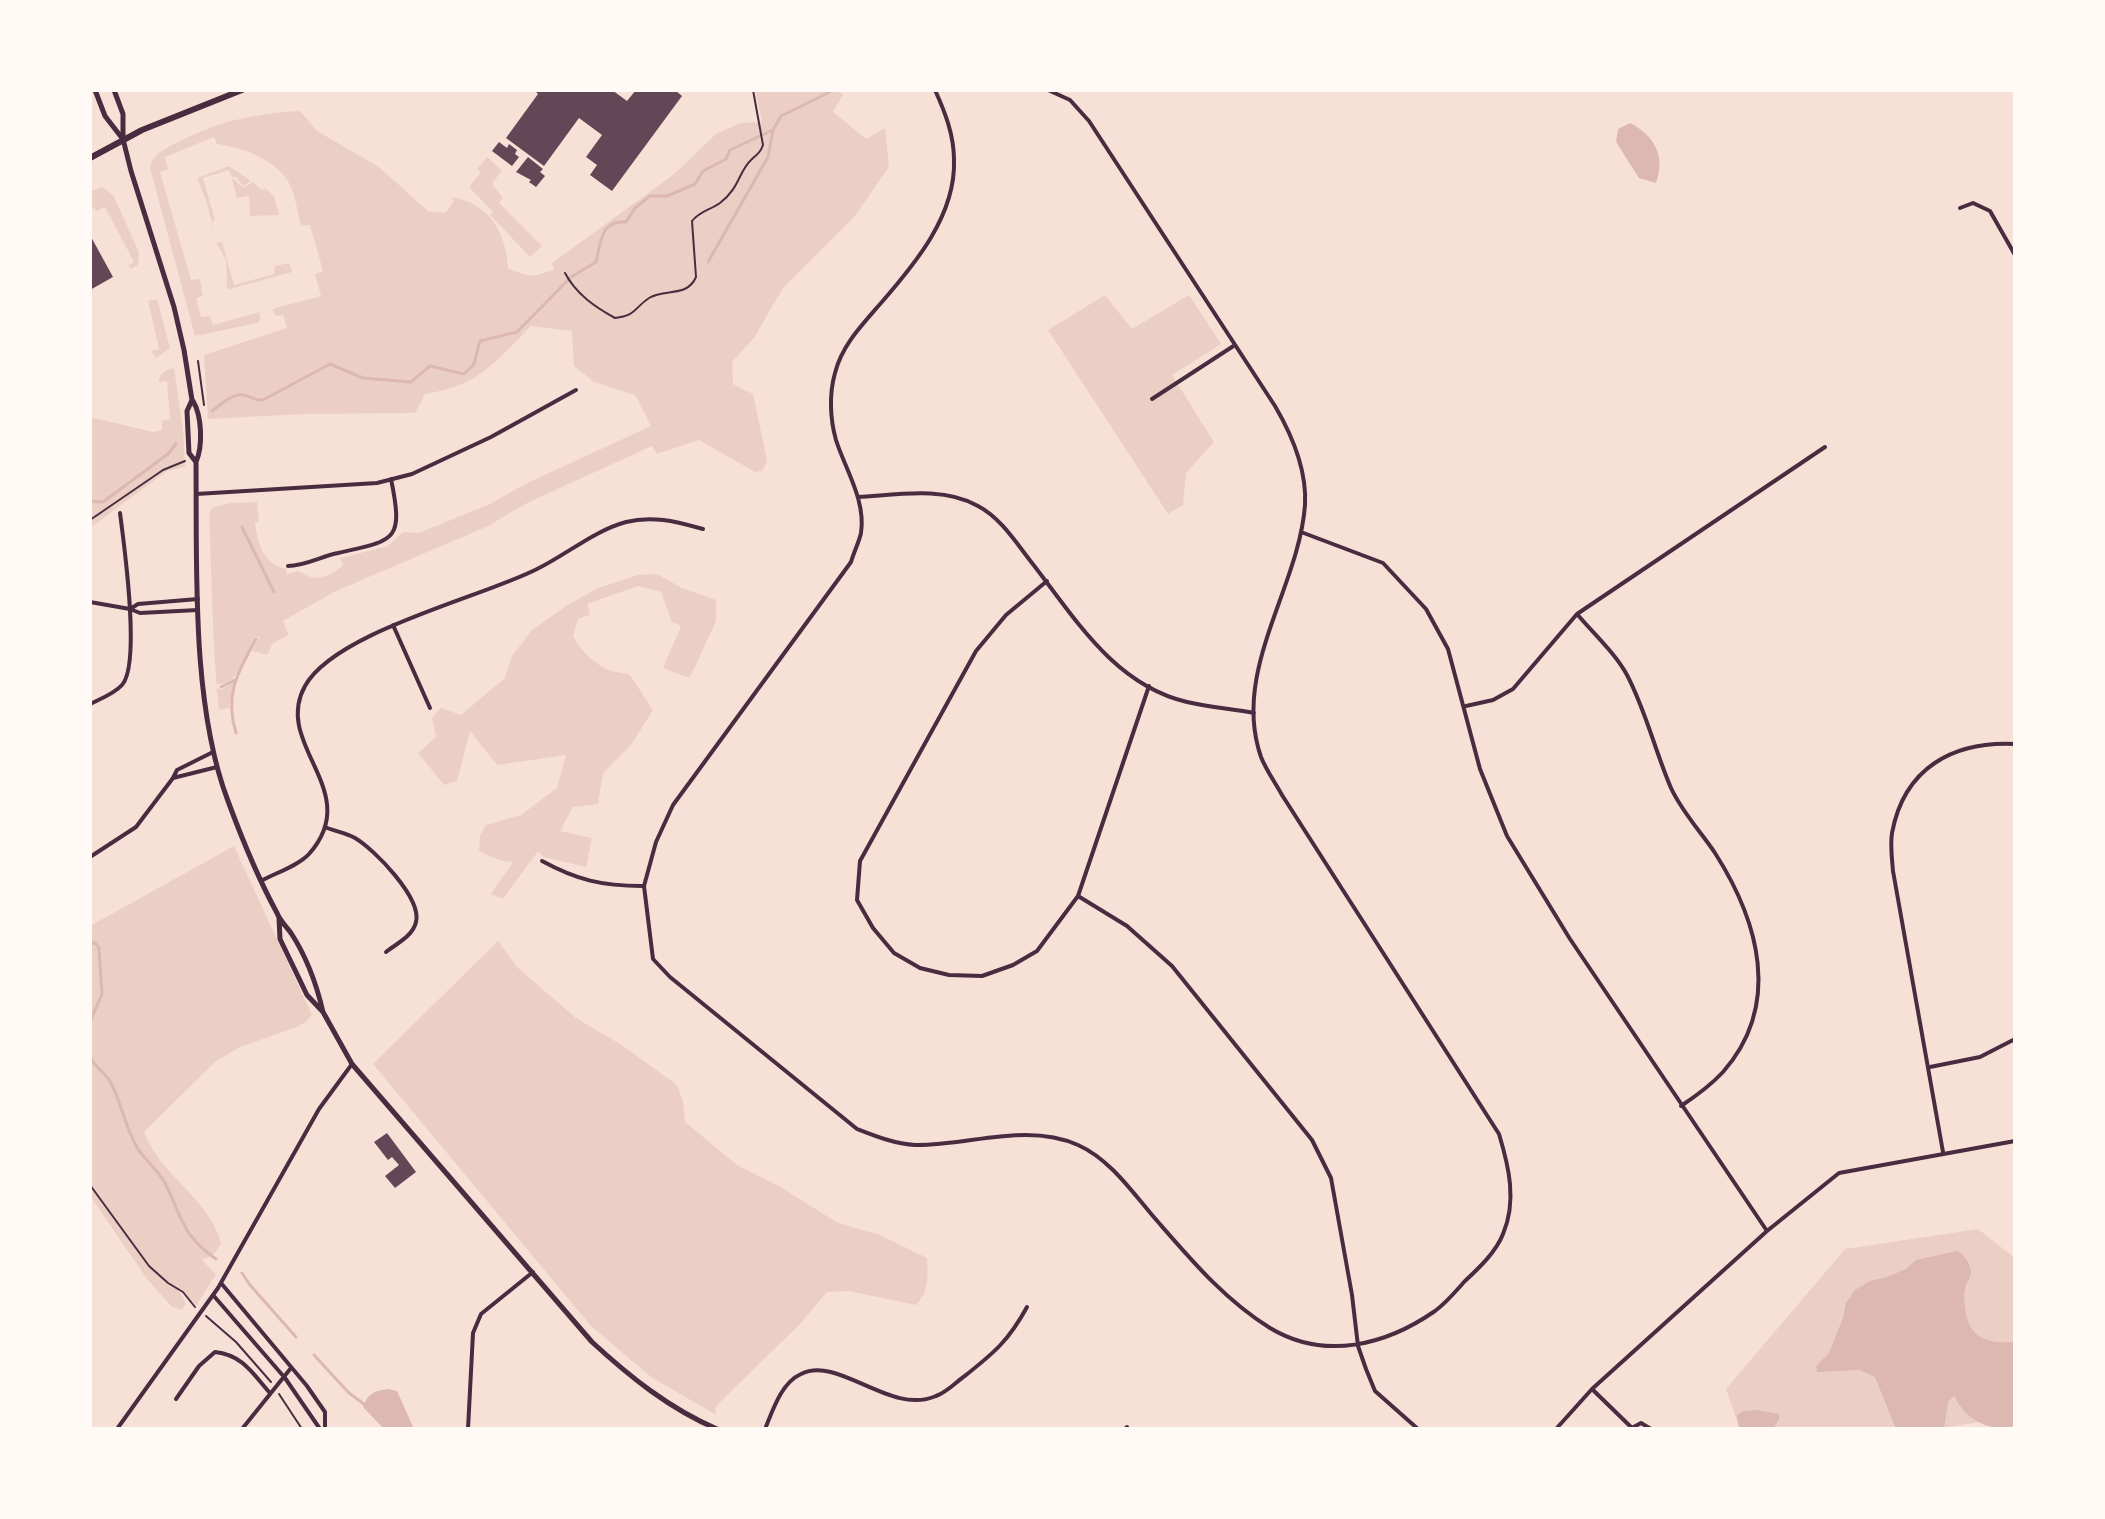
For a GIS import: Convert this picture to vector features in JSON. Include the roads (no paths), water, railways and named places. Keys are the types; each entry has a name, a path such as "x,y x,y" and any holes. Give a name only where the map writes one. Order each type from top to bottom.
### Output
{"main road":[{"path":"90,158 123,139 242,90"}],"street":[{"path":"95,90 105,116 123,139"},
{"path":"114,90 123,114 123,139 174,307 192,400 198,410 200,452 196,462 196,494 199,610 202,678 213,752 227,799 261,881 292,935 318,992 323,1012"},
{"path":"935,90 948,119 955,161 948,199 932,237 896,286 849,340 835,373 831,407 836,438 858,497 861,531 851,562 673,805 656,842 644,886 653,959 670,977 857,1129 876,1137 914,1145 1036,1135 1076,1144 1104,1160 1208,1279 1237,1304 1272,1329 1295,1339 1327,1347 1358,1346 1391,1336 1437,1310 1483,1264 1503,1236 1512,1202 1507,1161 1499,1134 1282,795 1261,756 1254,713 1258,672 1301,532 1305,502 1292,435 1089,121 1070,100 1048,90"},
{"path":"1960,208 1973,203 1990,211 2015,255"},
{"path":"1152,399 1235,345"},
{"path":"196,494 377,483 412,474 491,437 576,390"},
{"path":"192,400 187,411 189,453 196,462"},
{"path":"1466,706 1493,700 1513,689 1577,614 1825,447"},
{"path":"288,566 372,546 390,538 396,529 397,518 391,479"},
{"path":"858,497 928,494 955,497 979,506 1002,525 1105,656 1149,686 1185,702 1254,713"},
{"path":"90,704 123,684 130,669 130,609 120,513"},
{"path":"261,881 308,856 325,827 327,793 297,727 297,705 306,684 333,656 393,625 535,571 625,522 650,518 672,520 703,529"},
{"path":"1301,532 1383,563 1426,609 1448,649 1466,706 1480,769 1507,836 1542,897 1767,1231"},
{"path":"1047,581 1006,615 976,651 860,861 857,900 873,928 894,953 920,968 949,975 982,976 1013,965 1037,951 1078,896 1149,686"},
{"path":"130,609 138,604 199,599"},
{"path":"90,602 140,613 199,610"},
{"path":"1577,614 1625,671 1638,697 1672,789 1735,890 1751,931 1758,962 1759,999 1754,1021 1743,1045 1723,1072 1681,1106"},
{"path":"393,625 430,708"},
{"path":"1944,1153 1893,871 1891,836 1899,805 1919,774 1951,752 1986,743 2015,744"},
{"path":"90,857 136,827 177,770 213,752"},
{"path":"173,778 217,767"},
{"path":"325,827 356,839 409,892 416,907 417,921 411,933 386,952"},
{"path":"542,861 570,876 607,886 644,886"},
{"path":"1078,896 1127,926 1172,966 1312,1140 1331,1178 1358,1346 1375,1391 1418,1429"},
{"path":"279,917 280,939 307,995 323,1012 352,1064 592,1342 633,1380 695,1420 717,1429"},
{"path":"1930,1067 1980,1057 2015,1039"},
{"path":"117,1429 221,1283 319,1109 352,1064"},
{"path":"1556,1429 1592,1389 1767,1231 1839,1173 2015,1141"},
{"path":"468,1429 473,1333 481,1314 533,1272"},
{"path":"221,1283 325,1412 322,1429"},
{"path":"213,1295 285,1378 322,1429"},
{"path":"765,1429 783,1390 800,1374 820,1369 898,1399 920,1401 938,1396 1011,1336 1027,1307"},
{"path":"246,1333 256,1325"},
{"path":"176,1399 199,1366 215,1352 231,1354 245,1364 270,1393"},
{"path":"242,1429 291,1368"},
{"path":"1592,1389 1630,1428 1641,1423 1651,1429"}],"waterway":[{"path":"708,262 768,157 773,130 781,116 834,90"},
{"path":"212,411 239,395 263,400 330,364 363,378 411,382 430,366 464,374 474,364 480,341 517,332 571,277 596,262 601,240 611,224 626,222 635,208 650,196 667,196 695,184 703,171 726,159 730,150 773,130"},
{"path":"90,501 103,502 168,454 176,444"},
{"path":"242,527 274,592"},
{"path":"236,733 232,695 256,639"},
{"path":"221,687 235,680"},
{"path":"90,944 95,943 99,948 102,994 90,1022"},
{"path":"90,1056 110,1081 134,1142 165,1183 189,1233 216,1259"},
{"path":"242,1273 296,1337"},
{"path":"314,1355 349,1393 364,1404"}]}
